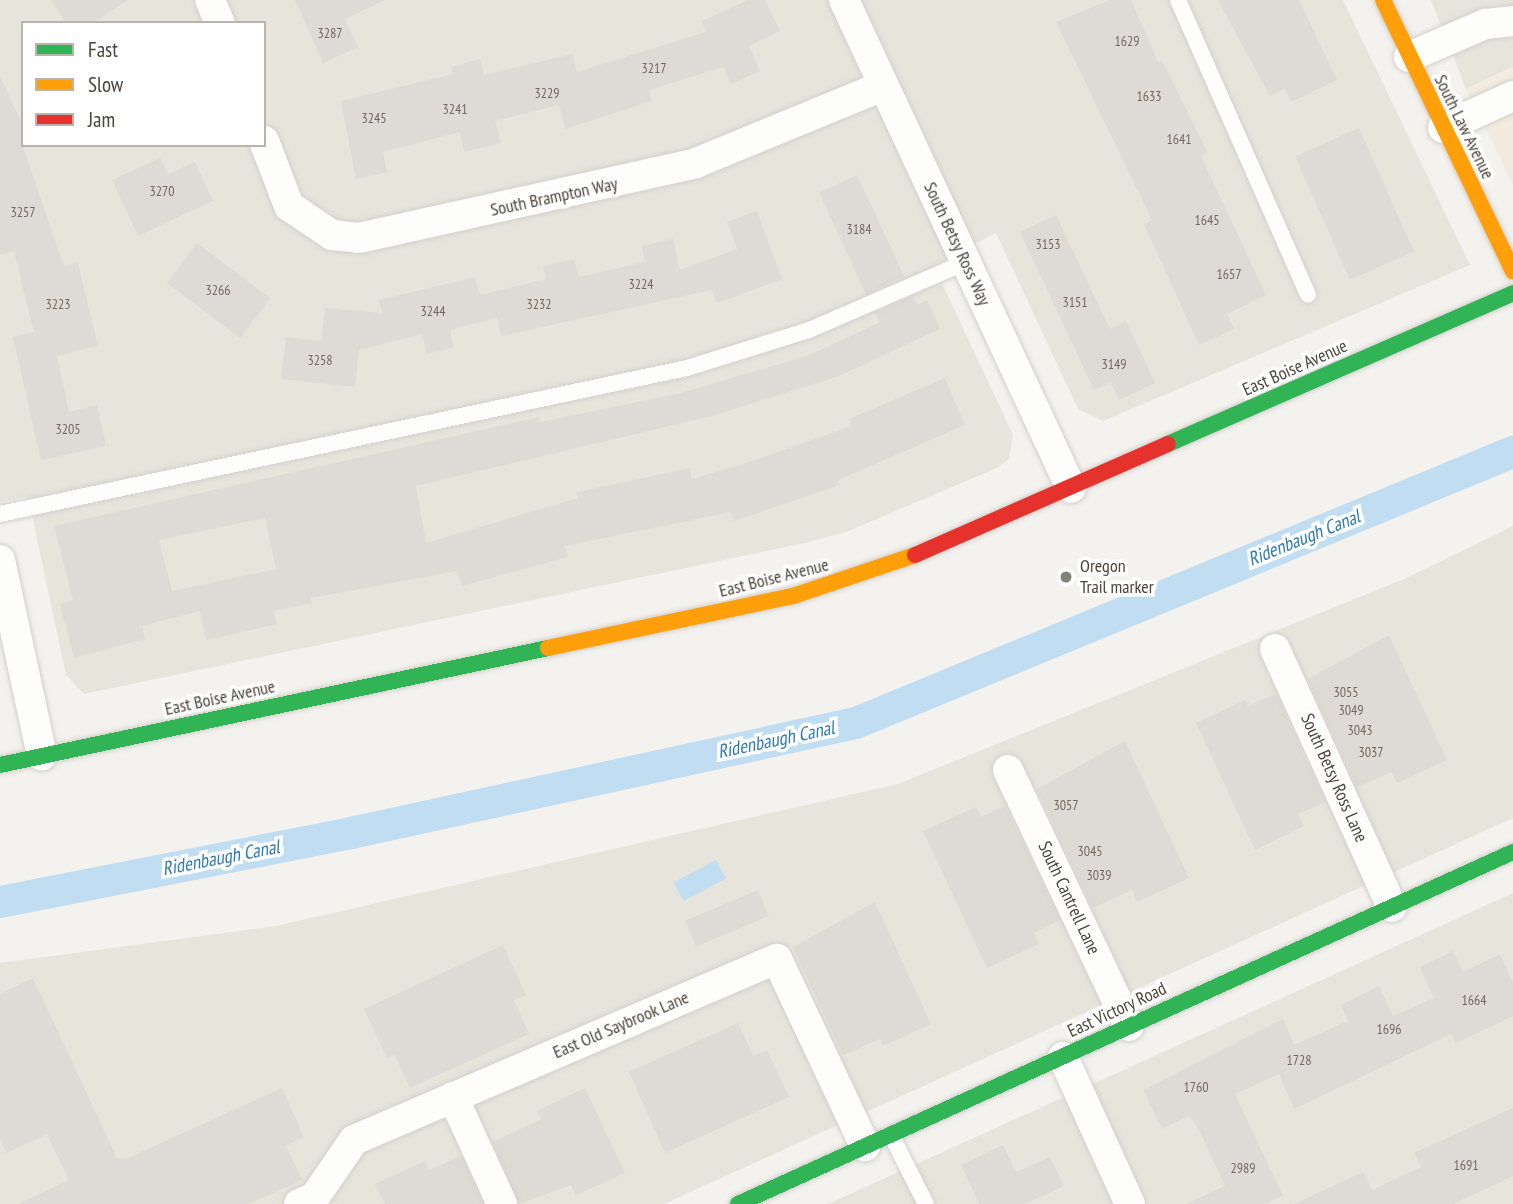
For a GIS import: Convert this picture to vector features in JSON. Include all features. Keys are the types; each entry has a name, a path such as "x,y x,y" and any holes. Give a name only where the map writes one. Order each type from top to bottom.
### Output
{"street":[{"path":"210,0 219,21"},
{"name":"South Betsy Ross Way","path":"844,0 1071,488"},
{"name":"South Law Avenue","path":"1382,0 1513,271"},
{"path":"1409,57 1485,24 1513,21"},
{"name":"South Brampton Way","path":"266,146 289,206 332,235 359,238 696,163 883,86"},
{"path":"1443,128 1513,96"},
{"name":"East Boise Avenue","path":"0,765 793,596 884,569 1513,293"},
{"path":"0,560 41,756"},
{"name":"South Betsy Ross Lane","path":"1275,649 1392,907"},
{"name":"South Cantrell Lane","path":"1008,770 1129,1026"},
{"name":"East Victory Road","path":"738,1204 1513,852"},
{"name":"East Old Saybrook Lane","path":"299,1204 314,1198 354,1140 777,959 878,1140"},
{"path":"1063,1056 1130,1204"},
{"path":"453,1097 502,1204"}],"lane":[{"path":"1178,0 1308,295"},
{"path":"0,514 687,369 809,330 966,262"},
{"path":"878,1140 926,1204"}],"shaded area":[{"path":"0,0 1343,0 1470,265 1103,421 1078,409 996,233 934,266 1013,435 1009,459 997,468 846,532 805,543 84,694 66,675 28,497 0,502"},
{"path":"1431,0 1513,0 1513,67 1466,89"},
{"path":"1513,67 1513,186 1466,89"},
{"path":"1513,526 1513,818 664,1204 0,1204 0,963 276,926 898,784 1404,579"},
{"path":"1513,893 1513,1204 828,1204 923,1161"}],"water":[{"path":"716,860 726,879 683,901 674,883"}],"building":[{"path":"51,0 128,0 96,21 65,21"},
{"path":"295,0 385,0 345,19 358,47 323,63"},
{"path":"748,0 765,0 780,31 749,46 760,71 731,84 723,67 649,90 652,101 565,129 559,105 495,121 501,143 464,152 460,132 383,152 387,172 356,179 341,101 453,74 451,67 480,59 484,75 572,54 577,72 706,32 702,21"},
{"path":"1110,0 1131,0 1158,62 1162,60 1208,153 1201,156 1266,295 1227,314 1234,329 1199,345 1144,224 1152,220 1056,22"},
{"path":"1218,0 1299,0 1337,80 1291,102 1285,89 1270,96"},
{"path":"0,76 21,122 21,147 64,266 78,263 98,346 57,356 69,412 97,405 106,446 41,460 13,337 34,332 14,251 0,255"},
{"path":"1359,128 1414,251 1350,280 1295,156"},
{"path":"160,158 168,174 195,162 213,201 138,236 112,180"},
{"path":"857,175 904,277 866,294 819,193"},
{"path":"757,211 782,279 717,303 712,290 501,336 497,318 450,330 454,347 427,354 422,334 359,350 355,387 281,379 286,337 321,341 325,308 382,313 379,300 475,277 480,295 546,279 543,266 574,259 579,277 645,262 642,246 673,239 680,270 737,249 727,222"},
{"path":"1056,215 1110,329 1126,321 1155,383 1119,400 1111,382 1094,390 1020,232"},
{"path":"197,243 270,298 240,338 167,283"},
{"path":"913,296 917,305 927,300 940,329 839,376 712,416 416,486 426,543 578,498 577,492 690,468 692,479 752,461 852,426 849,419 945,378 965,425 838,480 840,485 734,521 731,512 565,546 568,557 462,586 457,571 311,598 312,603 274,611 277,624 206,640 200,611 142,626 145,639 74,658 60,604 73,600 54,526 539,417 540,422 681,393 810,355 880,322 875,313","holes":["265,518 276,569 172,591 159,540"]},
{"path":"1389,635 1447,760 1397,783 1392,772 1357,787 1308,679"},
{"path":"1276,694 1325,802 1298,814 1304,826 1255,850 1196,723 1245,700 1248,706"},
{"path":"1125,741 1189,878 1137,902 1132,890 1093,908 1037,789"},
{"path":"1005,806 1060,920 1034,933 1039,944 987,968 923,831 976,807 981,817"},
{"path":"758,890 769,916 696,947 685,921"},
{"path":"875,902 931,1024 883,1046 880,1039 843,1055 793,947"},
{"path":"503,945 526,995 514,1000 529,1034 410,1088 395,1055 387,1058 364,1009"},
{"path":"1453,951 1463,972 1500,954 1513,983 1513,1016 1456,1043 1451,1034 1294,1109 1279,1074 1235,1094 1283,1196 1265,1204 1186,1204 1225,1186 1197,1126 1189,1116 1162,1129 1143,1090 1283,1019 1294,1045 1348,1021 1341,1005 1379,986 1393,1016 1434,998 1420,967"},
{"path":"33,978 117,1158 126,1159 282,1088 304,1137 286,1146 302,1180 249,1204 18,1204 69,1180 47,1134 6,1153 0,1139 0,994"},
{"path":"738,1023 753,1056 767,1050 789,1097 665,1153 629,1072"},
{"path":"585,1088 625,1173 576,1195 571,1185 519,1204 493,1142 541,1119 537,1111"},
{"path":"1513,1108 1513,1176 1453,1204 1294,1204 1363,1172 1372,1190 1421,1167 1414,1153"},
{"path":"1003,1145 1016,1172 1050,1157 1064,1186 1025,1204 979,1204 961,1165"},
{"path":"461,1156 483,1204 385,1204 375,1184 425,1161 429,1170"}],"waterway":[{"name":"Ridenbaugh Canal","path":"0,902 351,833 856,723 1513,452"}],"traffic: fast":[{"path":"1168,444 1513,293"},
{"path":"0,765 548,648"},
{"path":"738,1204 1513,852"}],"traffic: slow":[{"path":"1383,0 1513,271"},
{"path":"548,648 793,596 915,555"}],"traffic: jam":[{"path":"915,555 1168,444"}],"place":[{"name":"Oregon Trail marker","path":"1066,577"}]}
